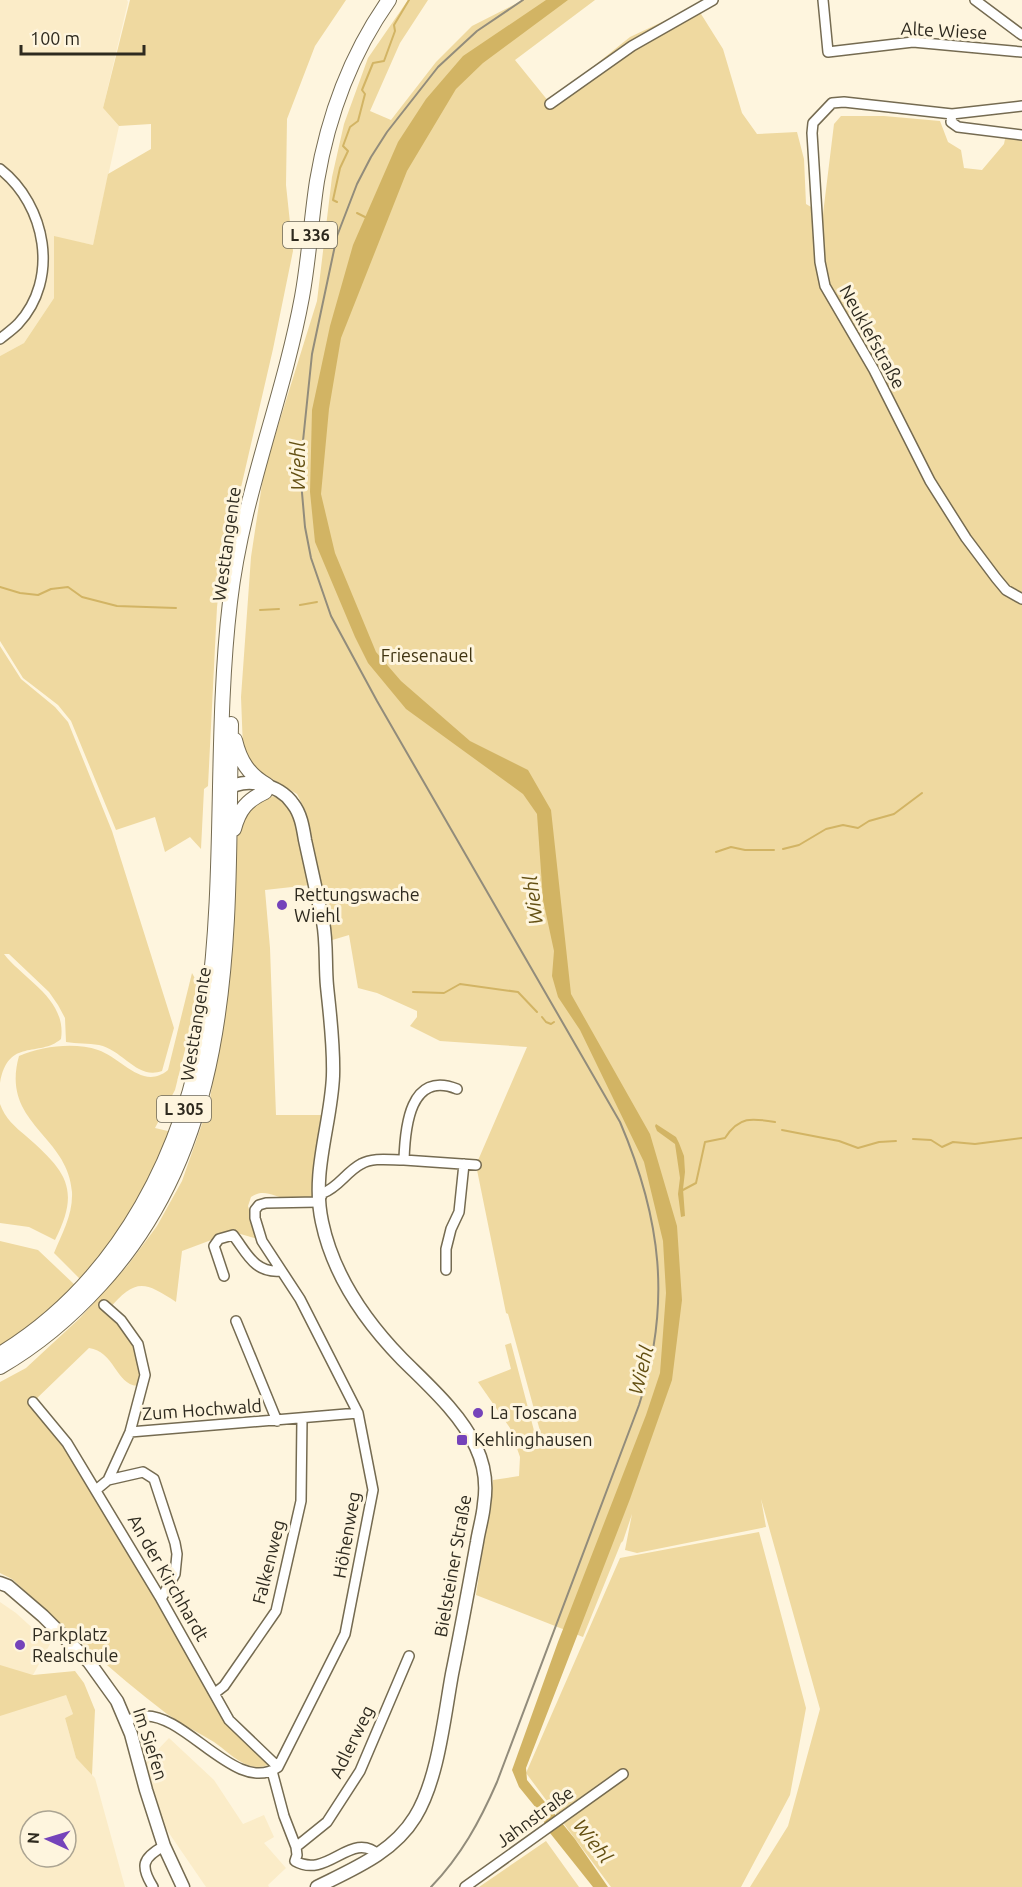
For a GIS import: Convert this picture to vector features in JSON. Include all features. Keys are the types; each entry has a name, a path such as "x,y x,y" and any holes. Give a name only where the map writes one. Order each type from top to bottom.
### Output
{"main road":[{"name":"L 336","path":"254,480 298,317 317,183 332,117 339,94 358,52 389,0"},
{"name":"Westtangente","path":"0,1368 59,1325 108,1276 149,1221 182,1155 204,1090 218,1018 226,940 231,726 237,606 254,480"},
{"name":"Westtangente","path":"0,1354 27,1336 63,1306 108,1257 133,1222 172,1142 194,1077 208,1008 216,915 220,768 232,582 254,480"},
{"name":"L 336","path":"231,726 236,747 244,765 271,790"},
{"path":"220,768 222,776 230,787"},
{"path":"219,800 230,787 241,783 271,790"},
{"name":"L 305","path":"230,842 237,819 244,806 250,800 271,790"},
{"name":"Bielsteiner Straße","path":"271,790 293,802 301,821 318,905 316,922 324,960 333,1047 330,1110 318,1172 318,1203 332,1256 351,1294 377,1330 464,1428 478,1451 485,1482 485,1503 433,1770 423,1802 401,1836 379,1855 317,1887"},
{"name":"Im Siefen","path":"0,1583 8,1586 43,1616 89,1662 117,1701 127,1721 164,1846 183,1887"}],"street":[{"path":"550,104 632,46 713,0"},
{"name":"Alte Wiese","path":"823,0 828,51 913,42 1022,52"},
{"path":"975,0 1022,35"},
{"name":"Neuklefstraße","path":"1022,106 952,114 844,102 832,103 813,123 812,142 823,280 831,298 874,370 930,481 966,538 1006,590 1022,599"},
{"path":"952,114 951,122 958,127 1022,135"},
{"path":"0,169 12,178 26,195 36,216 42,239 43,267 34,298 18,324 0,339"},
{"path":"404,1161 405,1132 419,1093 428,1086 437,1084 457,1089"},
{"path":"318,1203 323,1193 333,1189 361,1164 375,1159 476,1165"},
{"path":"446,1270 446,1249 451,1229 459,1212 464,1164"},
{"name":"Höhenweg","path":"275,1769 345,1634 373,1490 358,1413 300,1299 262,1241 255,1218 255,1210 266,1203 318,1203"},
{"path":"224,1276 213,1246 219,1239 233,1235 259,1268 269,1272 280,1271"},
{"name":"Zum Hochwald","path":"96,1490 108,1480 130,1432 146,1375 138,1344 121,1320 104,1305"},
{"name":"Zum Hochwald","path":"236,1321 277,1421"},
{"name":"An der Kirchhardt","path":"33,1402 67,1443 96,1490 229,1720 275,1769"},
{"name":"Zum Hochwald","path":"130,1432 358,1413"},
{"name":"Falkenweg","path":"215,1693 224,1686 276,1611 301,1501 302,1419"},
{"path":"108,1480 142,1472 154,1479 177,1554 175,1574 161,1599"},
{"name":"Adlerweg","path":"296,1847 327,1822 360,1771 409,1656"},
{"path":"127,1721 146,1715 165,1719 243,1770 258,1773 275,1769 296,1847 295,1861 305,1865 324,1864 355,1847 364,1846 371,1848 379,1855"},
{"name":"Jahnstraße","path":"465,1887 623,1774"},
{"path":"153,1887 146,1876 144,1867 151,1853 164,1846"}],"shaded area":[{"path":"0,0 127,0 128,2 103,108 119,126 93,245 54,237 54,298 24,343 0,356"},
{"path":"546,0 568,0 483,63 456,89 407,171 341,338 329,409 321,494 335,553 376,652 401,681 470,741 528,770 551,810 571,994 650,1134 677,1226 682,1300 672,1380 630,1499 526,1768 527,1780 575,1839 608,1887 593,1887 546,1828 541,1814 519,1787 512,1770 660,1373 666,1293 663,1241 644,1162 580,1030 558,997 552,976 554,951 543,900 537,814 523,794 406,709 368,663 315,542 310,492 312,410 330,326 353,245 398,142 426,99 463,56"},
{"path":"656,1124 676,1137 684,1156 685,1216 681,1217 678,1194 680,1178 675,1144 657,1131"},
{"path":"0,1602 16,1613 50,1644 33,1675 66,1695 73,1714 65,1718 76,1758 95,1778 125,1887 0,1887"},
{"path":"169,1738 214,1780 243,1824 264,1815 274,1837 264,1843 286,1868 268,1885 269,1887 206,1887 158,1817 146,1762"}],"green space":[{"path":"130,0 346,0 315,46 287,119 286,185 293,251 273,349 221,574 217,607 208,786 204,789 201,849 190,837 165,852 155,817 116,830 71,721 58,705 23,678 0,641 0,356 24,343 54,298 54,236 93,245 108,174 151,149 151,124 119,126 103,108"},
{"name":"Friesenauel","path":"408,0 428,0 400,43 370,111 391,120 436,62 472,26 523,0 595,0 515,60 549,102 630,37 696,6 723,49 742,113 757,134 797,132 804,159 806,204 823,214 834,124 841,116 884,116 940,121 948,142 961,150 964,168 982,170 1004,144 1007,129 1022,131 1022,1887 750,1887 788,1826 820,1709 761,1499 766,1527 637,1553 625,1550 632,1514 583,1637 476,1595 493,1480 519,1476 520,1457 510,1428 478,1382 511,1369 505,1345 511,1343 537,1442 543,1442 506,1313 476,1165 527,1047 440,1041 410,1026 417,1017 417,1011 377,993 358,988 349,935 329,941 306,812 297,794 252,767 243,749 241,697 251,557 264,471 317,301 332,177 344,124 368,58"},
{"path":"0,646 21,679 55,707 68,722 112,831 174,1028 162,1071 153,1073 137,1068 115,1052 99,1045 66,1042 65,1018 49,992 9,954 4,954 51,1001 61,1025 61,1039 52,1044 17,1054 10,1059 0,1083"},
{"path":"267,796 283,800 295,816 301,835 310,885 265,890 270,948 276,1115 324,1115 316,1155 313,1198 291,1199 265,1193 256,1194 251,1197 248,1206 258,1239 237,1233 222,1236 182,1251 176,1302 155,1290 140,1286 133,1288 117,1300 108,1310 130,1335 139,1352 140,1373 137,1386 124,1380 104,1355 89,1348 33,1402 69,1448 221,1708 270,1764 255,1767 240,1761 214,1742 167,1714 107,1665 12,1579 0,1573 0,1382 26,1368 80,1318 128,1265 157,1226 182,1181 209,1104 224,1018 232,955 238,822 244,812"},
{"path":"192,973 197,982 189,1034 175,1090 155,1128 172,1132 131,1215 81,1280 54,1253 69,1216 72,1192 68,1172 59,1156 26,1114 19,1098 16,1079 19,1056 48,1048 79,1046 107,1054 141,1075 150,1077 159,1075 168,1070"},
{"path":"0,1104 11,1122 51,1160 65,1182 68,1194 67,1207 55,1240 29,1227 0,1223"},
{"path":"0,1241 38,1250 76,1286 23,1333 0,1348"},
{"path":"759,1532 806,1708 790,1795 741,1887 611,1887 526,1773 620,1558"},
{"path":"0,1665 33,1675 75,1671 84,1683 95,1710 92,1775 76,1758 65,1718 73,1714 66,1695 0,1716"},
{"path":"546,1841 579,1887 479,1887"}],"waterway":[{"path":"337,202 333,200 340,168 348,151 343,146 350,127 358,121 365,94 362,90 373,63 384,61 395,31 394,25 409,0"},
{"path":"357,213 365,217"},
{"path":"0,587 38,595 51,589 68,587 82,597 117,606 176,608"},
{"path":"300,605 317,602"},
{"path":"260,610 279,609"},
{"path":"783,849 799,845 826,829 843,825 858,828 869,821 894,814 922,793"},
{"path":"716,852 731,847 745,850 774,850"},
{"path":"413,992 444,993 460,984 518,992 537,1012"},
{"path":"542,1017 546,1022 551,1024 554,1022"},
{"path":"681,1191 696,1183 705,1142 725,1138 735,1126 747,1120 775,1122"},
{"path":"782,1130 839,1141 858,1148 879,1142 896,1141"},
{"path":"913,1139 931,1140 942,1147 953,1142 975,1144 1022,1138"}],"railway":[{"path":"431,1887 452,1863 469,1838 497,1782 639,1405 656,1332 657,1262 653,1227 645,1193 620,1122 377,701 331,616 311,558 305,527 300,470 312,354 337,236 357,184 387,132 438,67 477,31 523,0"}],"place":[{"name":"Rettungswache Wiehl","path":"282,905"},
{"name":"La Toscana","path":"478,1413"},
{"name":"Kehlinghausen","path":"462,1440"},
{"name":"Parkplatz Realschule","path":"20,1645"}],"water label":[{"name":"Wiehl","path":"298,466"},
{"name":"Wiehl","path":"533,900"},
{"name":"Wiehl","path":"641,1370"},
{"name":"Wiehl","path":"593,1841"}]}
